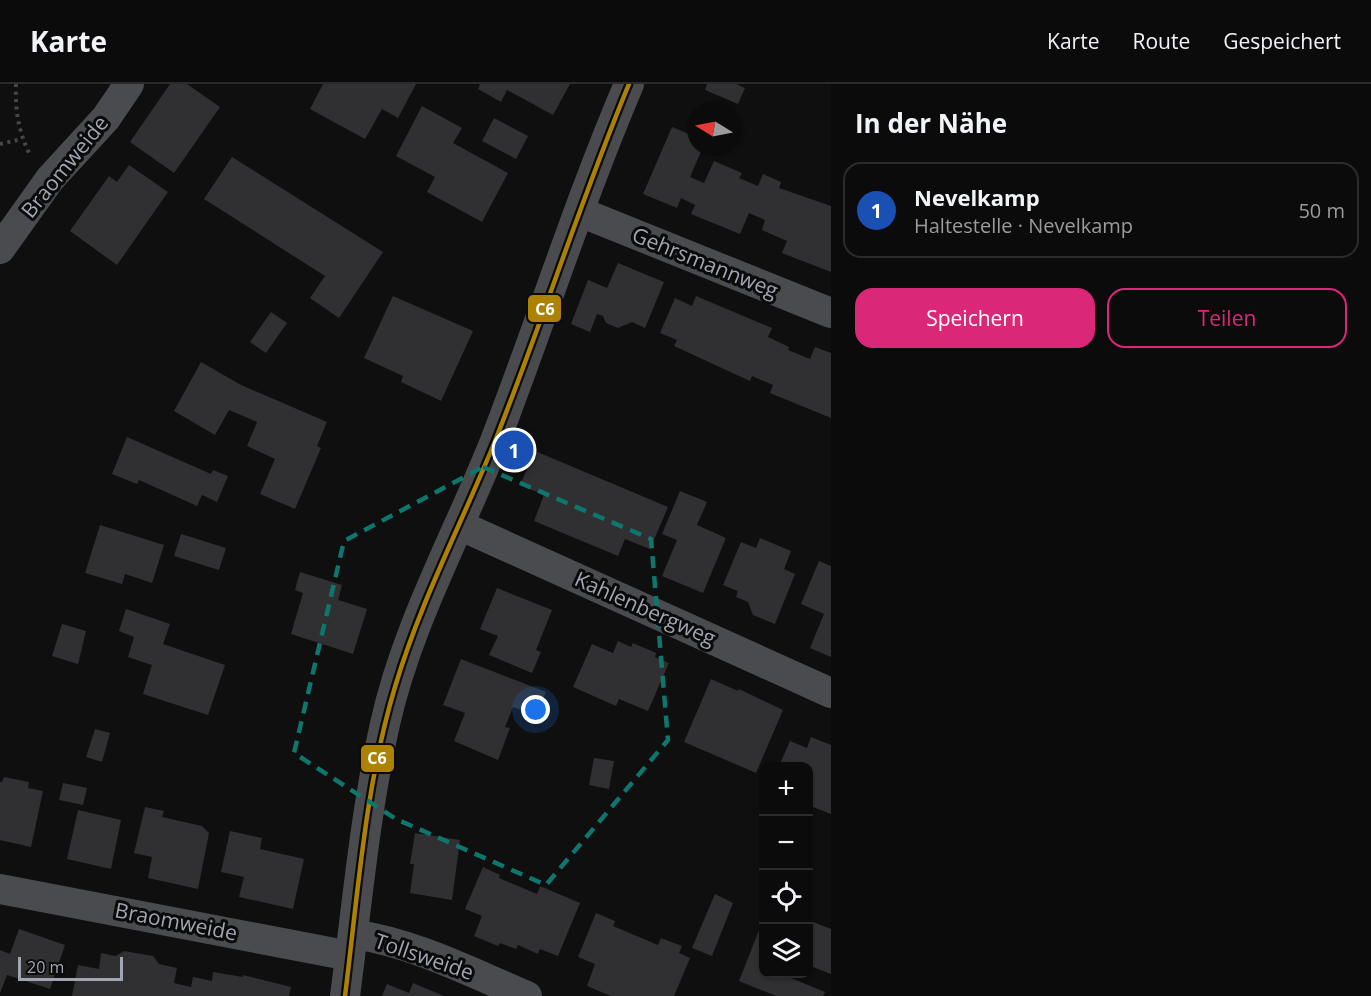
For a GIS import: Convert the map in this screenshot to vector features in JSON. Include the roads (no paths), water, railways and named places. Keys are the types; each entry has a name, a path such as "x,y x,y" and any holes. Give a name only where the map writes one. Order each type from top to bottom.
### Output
{"street":[{"name":"Braomweide","path":"0,249 50,179 106,117 129,84"},
{"path":"345,996 368,817 386,722 411,640 494,443 606,136 629,84"},
{"name":"Gehrsmannweg","path":"580,212 831,313"},
{"name":"Kahlenbergweg","path":"459,525 831,693"},
{"name":"Braomweide","path":"0,890 352,945"},
{"name":"Tollsweide","path":"352,945 384,939 412,948 527,996"}],"place":[{"name":"Nevelkamp","path":"514,450"}]}
